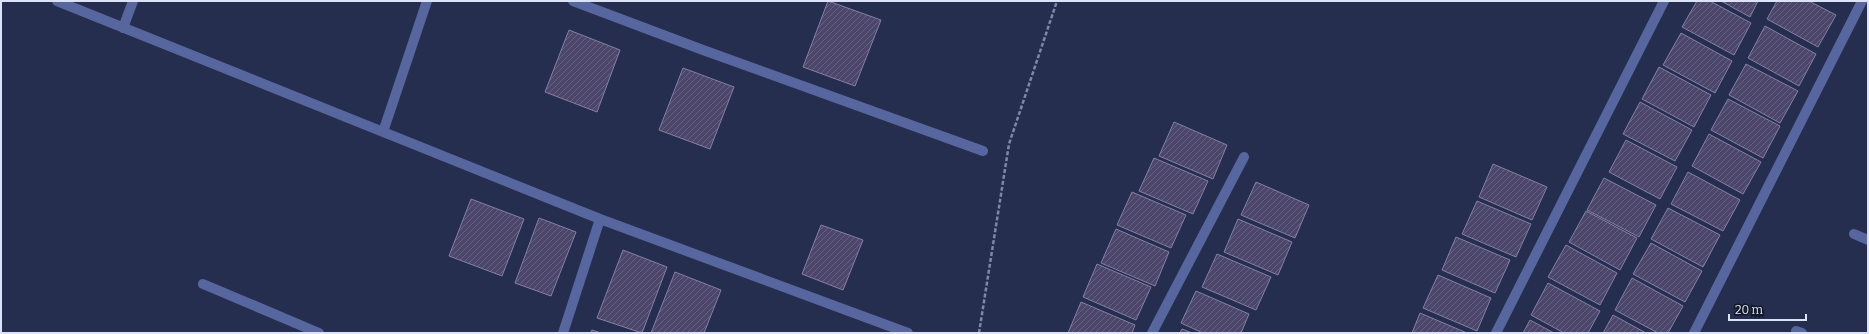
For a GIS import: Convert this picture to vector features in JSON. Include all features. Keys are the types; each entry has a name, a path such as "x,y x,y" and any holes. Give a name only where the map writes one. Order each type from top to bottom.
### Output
{"street":[{"path":"57,1 600,219 908,333"},
{"path":"123,28 133,1"},
{"path":"383,132 427,1"},
{"path":"572,1 717,56 983,151"},
{"path":"1496,333 1664,1"},
{"path":"1694,333 1862,1"},
{"path":"1152,333 1244,157"},
{"path":"563,333 600,219"},
{"path":"1854,234 1868,240"},
{"path":"203,284 320,333"}],"path":[{"path":"979,333 1009,144 1057,1"}],"building":[{"path":"828,1 881,20 855,86 803,67"},
{"path":"1697,1 1710,1 1751,23 1734,55 1682,27"},
{"path":"1721,1 1758,1 1750,17"},
{"path":"1777,1 1809,1 1836,15 1818,47 1767,19"},
{"path":"1765,26 1816,54 1799,86 1748,58"},
{"path":"569,30 620,50 597,112 545,92"},
{"path":"1681,33 1732,61 1715,93 1663,65"},
{"path":"1746,64 1798,91 1780,123 1729,95"},
{"path":"1659,67 1711,95 1694,127 1642,99"},
{"path":"683,68 734,87 710,149 659,130"},
{"path":"1728,99 1780,126 1763,158 1711,130"},
{"path":"1640,102 1692,130 1675,161 1623,134"},
{"path":"1174,122 1227,145 1213,179 1159,156"},
{"path":"1709,134 1761,162 1743,194 1692,166"},
{"path":"1626,140 1677,167 1660,199 1609,172"},
{"path":"1154,158 1208,181 1193,214 1139,191"},
{"path":"1493,164 1547,187 1532,220 1479,197"},
{"path":"1688,172 1740,200 1723,231 1671,204"},
{"path":"1604,178 1656,205 1639,237 1587,210"},
{"path":"1256,182 1309,205 1295,238 1241,215"},
{"path":"1132,192 1186,215 1171,248 1117,225"},
{"path":"471,199 524,219 502,276 449,256"},
{"path":"1477,201 1531,224 1516,257 1462,234"},
{"path":"1668,208 1720,235 1703,267 1651,239"},
{"path":"1586,211 1637,238 1620,270 1569,242"},
{"path":"539,218 576,232 551,296 515,283"},
{"path":"1238,219 1292,242 1278,275 1224,252"},
{"path":"821,225 863,240 843,290 802,274"},
{"path":"1116,229 1169,252 1155,286 1101,263"},
{"path":"1456,237 1510,260 1495,293 1442,270"},
{"path":"1651,243 1702,271 1685,302 1633,274"},
{"path":"1566,245 1617,273 1600,305 1548,277"},
{"path":"623,250 667,267 642,333 597,318"},
{"path":"1217,254 1271,277 1256,310 1202,287"},
{"path":"1097,264 1151,287 1136,320 1083,297"},
{"path":"675,272 721,290 704,333 651,333"},
{"path":"1438,275 1491,298 1477,331 1423,308"},
{"path":"1632,278 1683,306 1668,333 1658,333 1615,310"},
{"path":"1548,283 1600,311 1588,333 1564,333 1531,315"},
{"path":"1196,291 1249,314 1241,333 1203,333 1181,323"},
{"path":"1081,302 1135,325 1132,333 1068,333"},
{"path":"1420,313 1467,333 1412,333"},
{"path":"1613,315 1646,333 1603,333"},
{"path":"1530,320 1554,333 1523,333"},
{"path":"1182,329 1192,333 1180,333"},
{"path":"592,330 601,333 590,333"}]}
